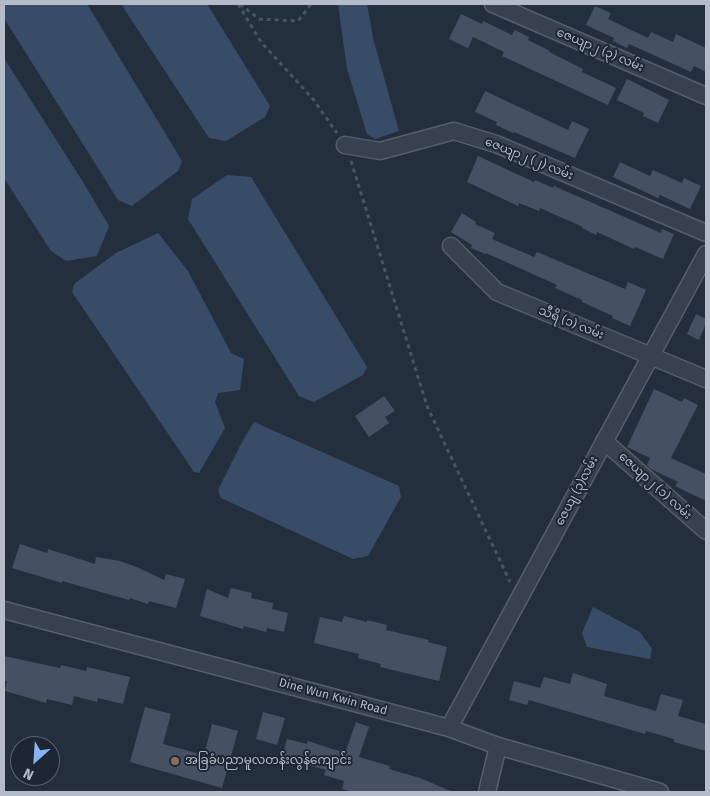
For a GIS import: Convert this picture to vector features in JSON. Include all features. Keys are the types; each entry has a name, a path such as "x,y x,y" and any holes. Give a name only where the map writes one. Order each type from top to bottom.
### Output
{"street":[{"name":"ဇေယျာ၂ (၃) လမ်း","path":"493,4 706,96"},
{"name":"ဇေယျာ၂ (၂) လမ်း","path":"346,145 380,151 454,131 496,144 706,232"},
{"name":"သီရိ (၁) လမ်း","path":"451,246 497,292 706,379"},
{"name":"ဇေယျ (၃)လမ်း","path":"449,728 706,254"},
{"name":"ဇေယျာ၂ (၁) လမ်း","path":"604,441 706,531"},
{"name":"Dine Wun Kwin Road","path":"4,610 449,728 498,746 660,792"},
{"path":"487,792 498,746"}],"path":[{"path":"239,4 259,19 298,21 311,4"},
{"path":"239,4 261,42 313,99 346,145 428,406 518,601"}],"water":[{"path":"4,4 87,4 182,161 178,171 132,206 118,200 4,18"},
{"path":"121,4 207,4 270,106 265,117 226,141 209,138"},
{"path":"338,4 367,4 373,38 399,131 375,139 367,134 347,69"},
{"path":"4,58 109,226 97,256 66,261 51,251 4,178"},
{"path":"227,175 251,177 367,367 363,375 314,402 299,396 188,219 192,199"},
{"path":"158,233 188,271 231,353 244,359 240,390 218,393 215,402 225,428 199,473 194,472 72,292 74,284 116,253"},
{"path":"254,422 399,486 401,497 368,556 353,559 221,498 218,490"},
{"path":"593,607 640,632 652,649 650,659 587,647 582,633"}],"building":[{"path":"595,6 611,13 608,19 648,38 651,32 673,42 676,34 706,48 706,72 694,66 691,72 629,44 627,48 613,41 614,38 586,25"},
{"path":"461,14 482,24 483,21 512,35 515,30 529,37 528,40 583,69 582,72 616,88 608,105 502,56 504,52 473,37 468,48 449,39"},
{"path":"627,79 669,100 658,123 643,116 644,113 617,100"},
{"path":"485,91 568,130 572,121 589,129 575,158 513,133 496,125 497,122 475,112"},
{"path":"478,156 534,182 535,180 553,188 554,186 661,233 662,229 674,234 663,259 635,247 634,249 597,232 596,235 583,227 540,208 539,211 519,203 518,206 467,182"},
{"path":"620,162 650,176 653,170 682,183 684,178 701,186 690,209 660,195 658,198 613,177"},
{"path":"462,213 476,222 475,224 495,233 492,239 534,257 537,252 625,289 628,282 646,290 630,326 555,288 557,285 471,248 472,245 451,232"},
{"path":"696,314 706,319 699,340 687,334"},
{"path":"654,389 682,402 684,398 698,405 671,458 706,474 706,501 675,486 678,482 651,469 647,465 650,458 627,447"},
{"path":"384,396 395,411 385,417 389,423 369,437 355,416"},
{"path":"20,544 47,553 48,549 95,564 96,557 120,561 164,580 166,574 185,579 176,608 149,601 148,604 130,598 129,600 12,568"},
{"path":"231,588 252,593 251,598 273,603 272,609 288,613 284,632 267,628 266,632 244,626 243,629 200,616 207,589 228,598"},
{"path":"344,616 387,625 386,630 429,640 428,642 447,647 439,681 380,667 381,664 358,658 359,654 314,643 320,617 342,622"},
{"path":"4,656 60,668 61,665 86,671 87,667 130,677 123,704 98,698 97,702 74,696 72,705 47,699 46,703 5,691 7,681 4,681"},
{"path":"573,673 607,684 604,696 656,711 661,694 683,700 678,716 706,724 706,751 674,742 674,739 646,731 645,734 529,700 527,705 509,700 514,681 540,688 544,677 570,684"},
{"path":"145,707 171,714 163,744 204,755 212,724 238,731 222,788 130,762"},
{"path":"263,712 285,718 277,745 256,739"},
{"path":"356,722 369,727 359,757 390,766 389,769 420,778 453,792 353,792 342,789 344,781 324,775 326,770 281,760 287,739 307,744 308,741 345,753"}],"place":[{"name":"အခြခံပညာမူလတန်းလွန်ကျောင်း","path":"175,761"}]}
